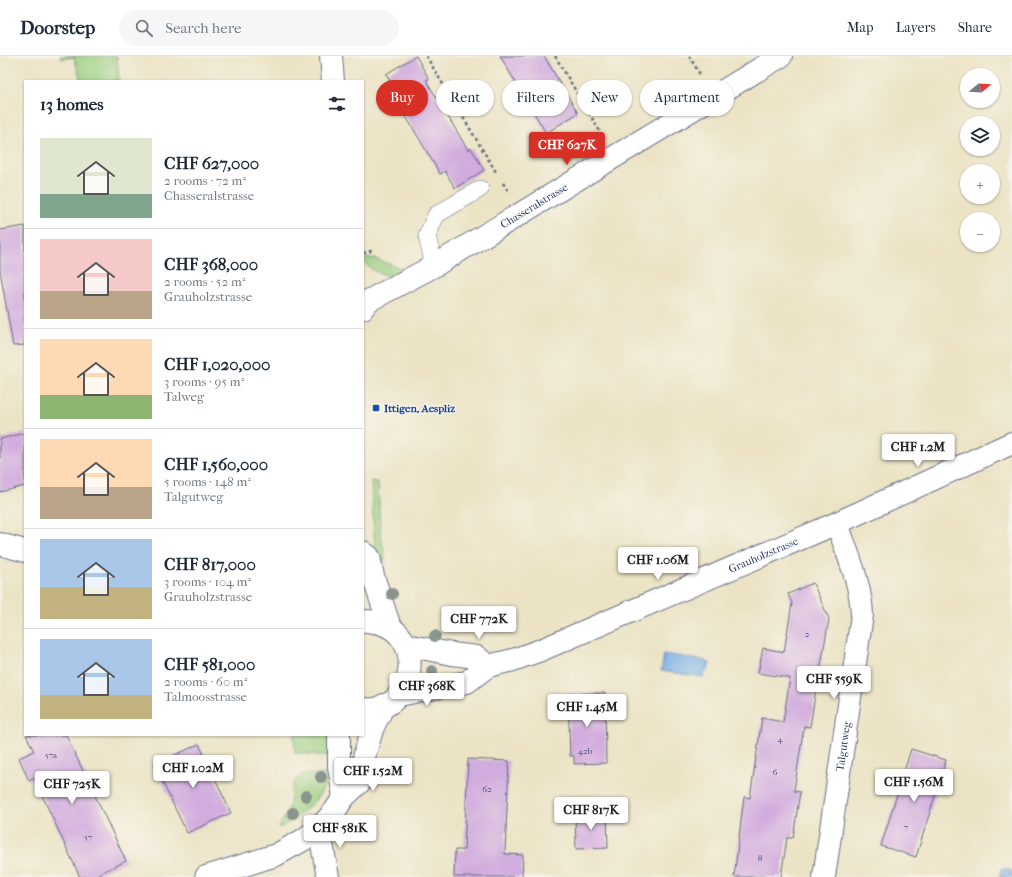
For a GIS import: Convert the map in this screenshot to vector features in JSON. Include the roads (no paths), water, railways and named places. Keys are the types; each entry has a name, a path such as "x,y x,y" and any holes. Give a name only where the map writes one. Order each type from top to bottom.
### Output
{"street":[{"path":"331,56 333,80"},
{"name":"Chasseralstrasse","path":"365,300 434,266 781,56"},
{"name":"Grauholzstrasse","path":"364,709 375,708 392,700 467,682 488,666 513,660 541,650 837,523 1012,443"},
{"name":"Talgutweg","path":"824,877 862,615 862,602 858,584 837,523"},
{"path":"0,544 24,551"},
{"path":"364,553 369,557 373,576 390,627"},
{"path":"206,877 276,854 303,840 319,828 334,812 344,797 360,782 365,753 373,727 408,680 410,663 406,646 390,627 380,623 364,621"},
{"path":"406,646 477,657 488,666"},
{"path":"339,736 339,766 344,797"},
{"path":"319,828 328,877"}],"lane":[{"path":"434,266 427,236 436,215 480,189"}],"water":[{"path":"664,654 707,661 706,662 710,663 708,671 705,671 704,677 661,671"},
{"path":"1002,868 1012,871 1012,877 999,877"}],"place":[{"name":"Ittigen, Aespliz","path":"376,408"}]}
